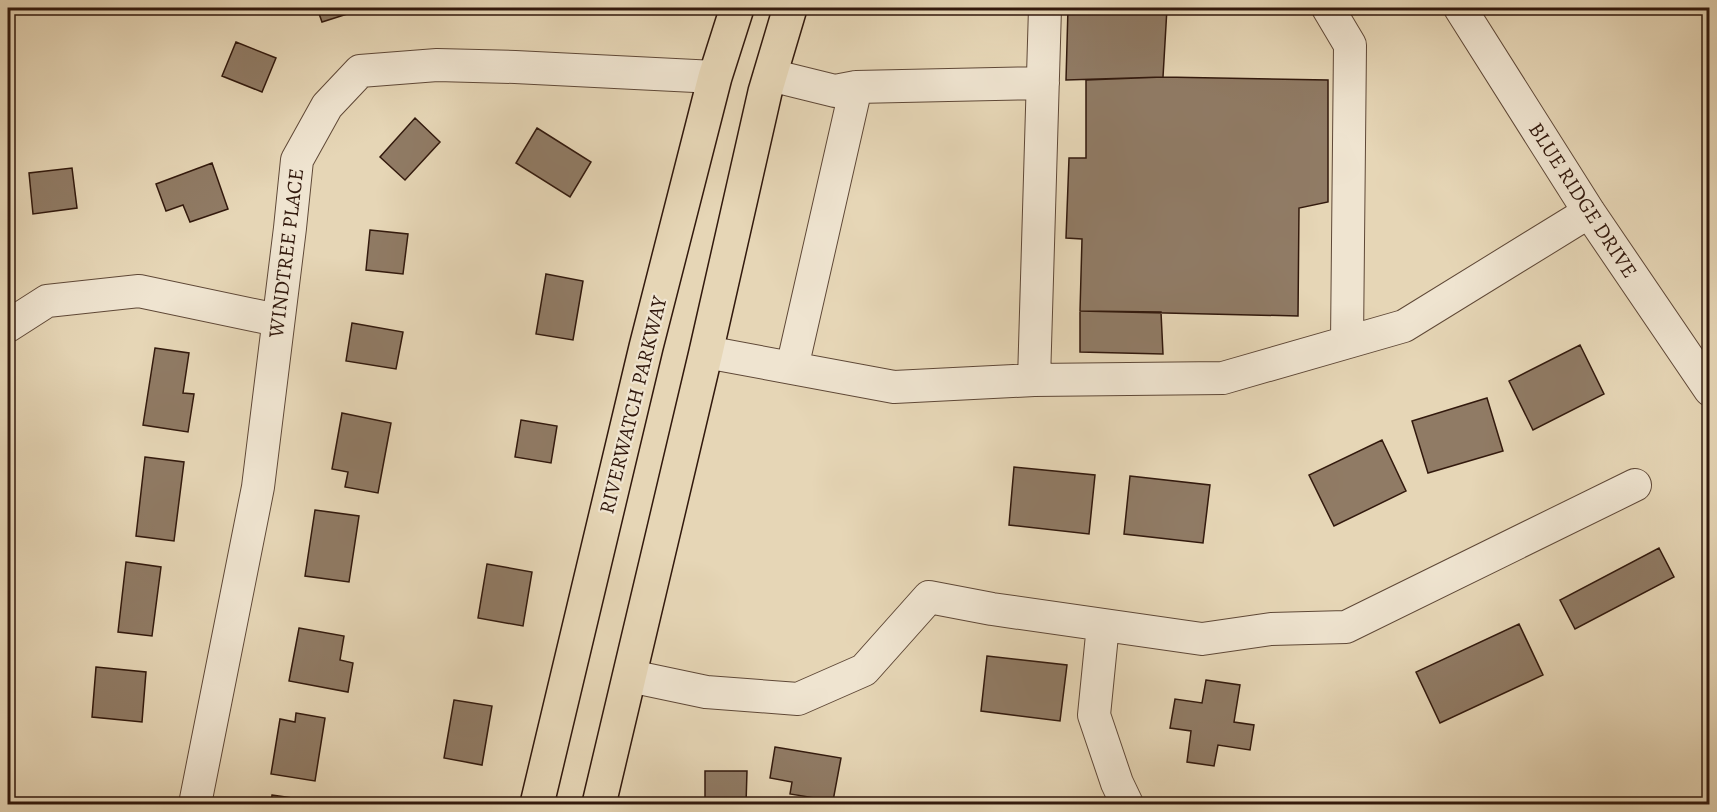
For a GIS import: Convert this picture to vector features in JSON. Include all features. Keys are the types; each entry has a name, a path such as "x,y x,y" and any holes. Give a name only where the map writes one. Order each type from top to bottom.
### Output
{"main road":[{"name":"RIVERWATCH PARKWAY","path":"537,804 646,346 715,77 736,8"},
{"path":"599,804 770,75 790,8"}],"street":[{"path":"1034,380 1045,8"},
{"path":"1328,8 1350,45 1347,342"},
{"name":"BLUE RIDGE DRIVE","path":"1460,8 1589,212 1710,390"},
{"name":"WINDTREE PLACE","path":"195,804 258,487 297,160 327,106 360,71 436,65 715,77"},
{"path":"770,75 834,91 856,87 1043,82"},
{"path":"792,368 856,87"},
{"path":"706,352 894,387 1034,380 1223,378 1404,326 1589,212"},
{"path":"8,326 47,301 139,291 278,320"},
{"path":"630,676 706,693 798,699 864,669 929,597 992,609 1202,639 1271,629 1346,627 1635,485"},
{"path":"1103,625 1094,715 1117,783 1127,804"}],"building":[{"path":"317,8 360,8 360,10 322,22"},
{"path":"1068,8 1167,8 1163,77 1066,80"},
{"path":"236,42 276,58 262,92 222,76"},
{"path":"1163,77 1328,80 1328,202 1299,208 1298,316 1080,311 1082,239 1066,238 1069,158 1086,158 1086,80"},
{"path":"415,118 440,142 405,180 380,157"},
{"path":"537,128 591,162 570,197 516,163"},
{"path":"212,163 228,209 190,222 183,205 166,211 156,184"},
{"path":"72,168 77,208 33,214 29,173"},
{"path":"370,230 408,234 403,274 366,270"},
{"path":"546,274 583,281 573,340 536,334"},
{"path":"1080,311 1161,312 1163,354 1080,352"},
{"path":"352,323 403,332 396,369 346,361"},
{"path":"1580,345 1604,394 1533,430 1509,381"},
{"path":"155,348 189,353 183,393 194,394 188,432 143,425"},
{"path":"1487,398 1503,451 1428,473 1412,421"},
{"path":"342,413 391,423 378,493 345,487 348,472 332,469"},
{"path":"521,420 557,426 551,463 515,457"},
{"path":"1382,440 1406,491 1334,526 1309,475"},
{"path":"145,457 184,462 174,541 136,536"},
{"path":"1014,467 1095,475 1089,534 1009,525"},
{"path":"1130,476 1210,485 1203,543 1124,534"},
{"path":"315,510 359,516 349,582 305,576"},
{"path":"1659,548 1674,577 1575,629 1560,600"},
{"path":"126,562 161,567 152,636 118,632"},
{"path":"487,564 532,572 523,626 478,618"},
{"path":"1519,624 1543,675 1440,723 1416,672"},
{"path":"299,628 344,636 340,660 353,663 348,692 289,681"},
{"path":"987,656 1067,665 1060,721 981,711"},
{"path":"96,667 146,672 142,722 92,717"},
{"path":"1206,680 1240,685 1234,722 1254,725 1250,750 1218,745 1214,766 1187,762 1191,731 1170,728 1175,699 1202,703"},
{"path":"454,700 492,706 482,765 444,758"},
{"path":"296,713 325,718 315,781 271,774 280,719 295,722"},
{"path":"775,747 841,758 833,801 790,794 792,782 770,778"},
{"path":"705,771 747,771 746,804 705,804"},
{"path":"272,795 314,801 313,804 271,804"}]}
